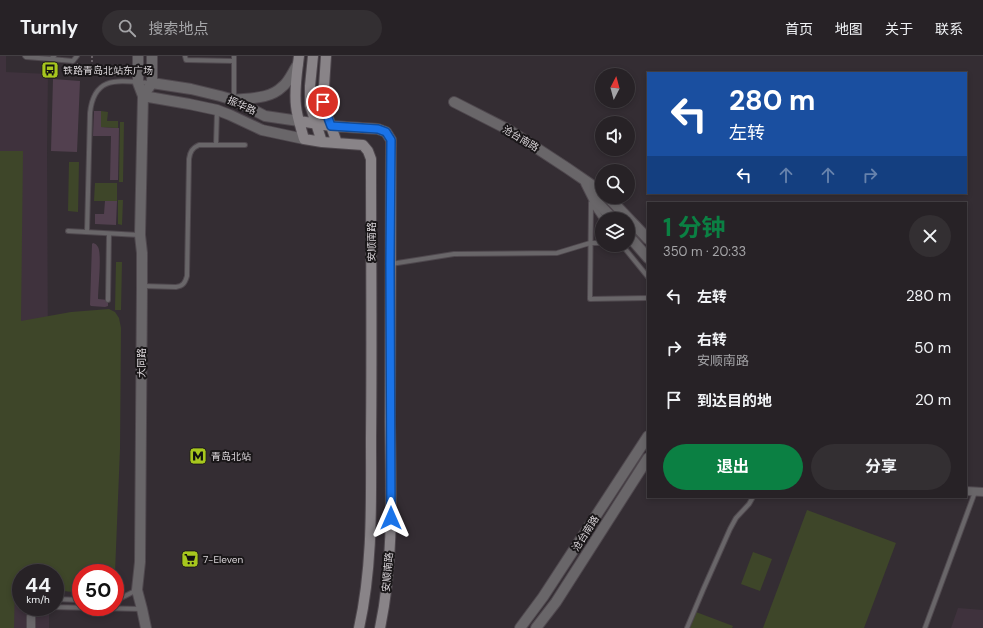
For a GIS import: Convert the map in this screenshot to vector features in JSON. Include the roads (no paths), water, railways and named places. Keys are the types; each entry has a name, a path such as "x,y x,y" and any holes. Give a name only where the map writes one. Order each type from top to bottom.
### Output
{"main road":[{"path":"313,56 310,105 322,142"},
{"path":"299,60 295,97 304,139 337,143 323,102 326,56"},
{"name":"振华路","path":"299,121 331,126 378,129 386,132"},
{"name":"安顺南路","path":"380,628 389,566 391,518 391,140 386,132"},
{"name":"安顺南路","path":"337,143 363,145 368,151 371,159 372,382 370,530 369,564 359,628"}],"street":[{"name":"大同路","path":"138,56 138,83 143,96 140,235 142,253 140,568 137,590 146,628"},
{"path":"143,96 152,83 152,56"},
{"path":"234,100 266,96 276,92 284,87 299,60"},
{"name":"振华路","path":"152,83 191,89 220,96 234,100 265,116 299,121"},
{"name":"振华路","path":"143,96 217,110 262,130 304,139"},
{"name":"沧台南路","path":"454,102 509,130 595,187"},
{"path":"584,179 594,199 606,212"},
{"path":"615,204 647,238"},
{"path":"635,243 647,257"},
{"name":"沧台南路","path":"520,628 543,597 647,438"},
{"name":"沧台南路","path":"536,628 556,602 647,460"},
{"path":"967,491 979,492"},
{"path":"31,617 31,628"}],"lane":[{"path":"25,56 72,61 77,56"},
{"path":"185,56 186,60 234,58 234,100"},
{"path":"87,232 90,113 92,101 101,86 106,84 117,82 152,83"},
{"path":"216,145 217,110"},
{"path":"142,286 176,287 181,286 186,281 189,155 191,151 194,147 199,145 245,145"},
{"path":"597,212 591,203 590,299 647,298"},
{"path":"68,231 140,235"},
{"path":"108,300 109,234"},
{"path":"390,264 454,254 557,253 590,243 595,243"},
{"path":"628,252 647,276"},
{"path":"926,628 979,492"},
{"path":"687,628 730,528 752,498"},
{"path":"124,596 137,590"},
{"path":"64,607 142,609"}],"place":[{"name":"铁路青岛北站东广场","path":"50,70"},
{"name":"青岛北站","path":"198,456"},
{"name":"7-Eleven","path":"190,559"}]}
